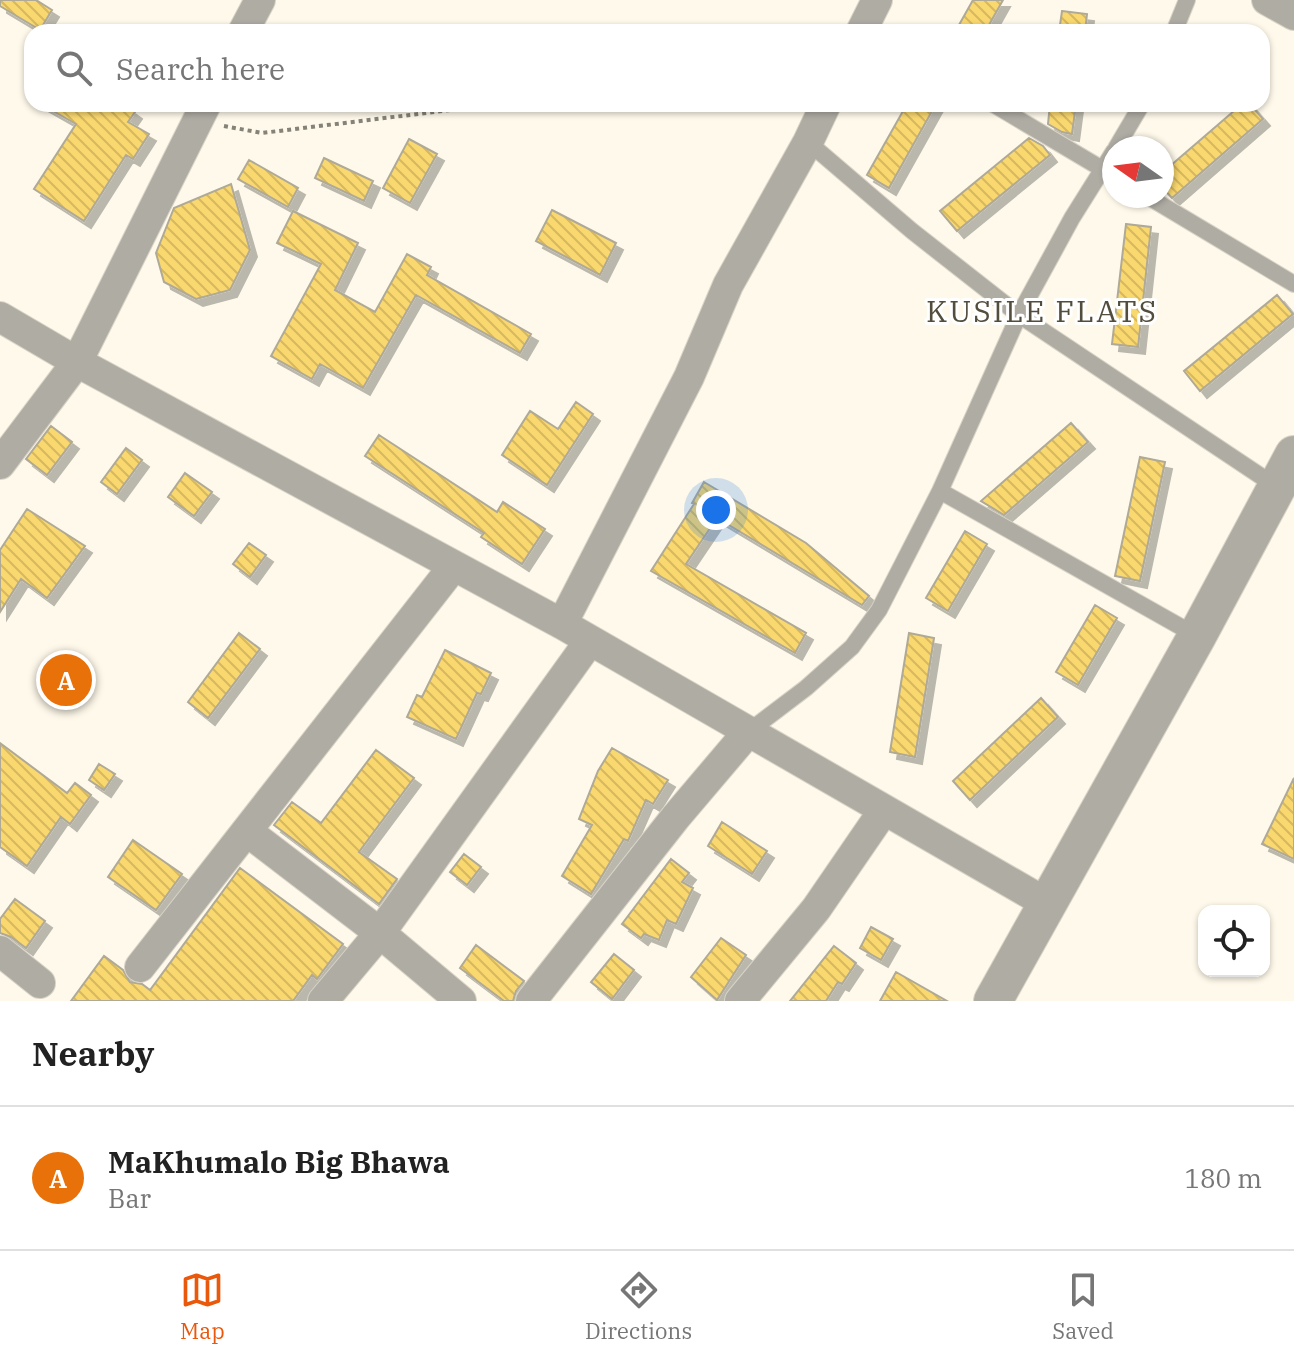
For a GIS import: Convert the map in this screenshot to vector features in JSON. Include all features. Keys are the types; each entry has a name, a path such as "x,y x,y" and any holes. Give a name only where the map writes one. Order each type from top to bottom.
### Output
{"street":[{"path":"247,24 260,0"},
{"path":"1267,0 1294,15"},
{"path":"0,464 77,362 202,112"},
{"path":"562,624 689,377 728,285 822,112"},
{"path":"0,317 77,362 562,624 1048,904"},
{"path":"993,1001 1197,636 1285,471"},
{"path":"140,967 453,567"},
{"path":"323,1001 380,933 589,642"},
{"path":"531,1001 675,818 748,732"},
{"path":"740,1001 816,909 884,810"},
{"path":"248,832 380,933 461,1001"},
{"path":"0,951 40,983"}],"lane":[{"path":"1177,24 1187,0"},
{"path":"1006,112 1102,169"},
{"path":"1123,136 1137,112"},
{"path":"808,142 912,231 1019,315 1285,471"},
{"path":"748,732 806,688 852,647 879,610 940,491 1019,315 1102,183"},
{"path":"1167,208 1294,284"},
{"path":"940,491 1197,636"}],"path":[{"path":"202,112 262,133 434,112"}],"building":[{"path":"0,0 36,0 52,10 44,24 30,24 0,6"},
{"path":"973,0 1003,0 990,24 960,24"},
{"path":"1062,11 1087,14 1086,24 1060,24"},
{"path":"55,112 135,112 128,122 149,134 133,159 126,155 84,221 34,189 76,124"},
{"path":"902,112 932,112 889,188 867,175"},
{"path":"1049,112 1075,112 1072,134 1048,124"},
{"path":"1233,112 1257,112 1263,119 1174,196 1174,163"},
{"path":"1029,138 1043,146 1050,155 957,231 940,211"},
{"path":"409,139 437,154 410,203 383,188"},
{"path":"324,158 373,181 364,201 315,178"},
{"path":"249,160 298,188 288,207 238,179"},
{"path":"231,184 250,250 230,290 196,299 164,282 156,253 174,208"},
{"path":"552,210 616,243 600,275 536,241"},
{"path":"293,211 358,243 335,290 375,312 407,254 431,267 427,275 531,334 520,353 416,295 363,388 320,364 312,379 271,356 321,264 277,243"},
{"path":"1126,224 1151,227 1138,347 1112,344"},
{"path":"1277,295 1293,314 1200,391 1184,371"},
{"path":"576,402 593,414 547,485 502,455 530,411 558,429"},
{"path":"1071,423 1088,442 1004,515 981,501"},
{"path":"51,426 72,442 47,475 26,459"},
{"path":"379,435 497,512 503,502 545,529 522,564 481,537 484,533 365,456"},
{"path":"126,448 142,460 117,494 101,482"},
{"path":"1140,457 1165,462 1140,581 1115,576"},
{"path":"185,473 212,492 194,516 168,497"},
{"path":"704,482 806,543 869,596 862,605 717,518 686,564 806,633 795,653 651,571 694,504"},
{"path":"27,509 85,546 47,598 21,579 0,612 0,550"},
{"path":"965,531 987,544 948,611 926,598"},
{"path":"249,543 266,555 250,577 233,564"},
{"path":"1095,605 1117,618 1078,685 1056,672"},
{"path":"239,633 260,649 208,718 188,702"},
{"path":"909,633 934,638 915,757 890,752"},
{"path":"445,650 491,673 481,694 477,693 456,739 407,717 417,695 422,697"},
{"path":"1041,698 1058,717 970,800 953,781"},
{"path":"0,743 67,793 75,783 91,795 70,824 61,817 27,866 0,847"},
{"path":"612,748 668,780 653,804 646,800 628,841 624,839 591,894 562,876 592,825 579,819 598,771"},
{"path":"376,750 414,778 359,852 397,879 379,904 274,825 292,802 321,823"},
{"path":"99,764 115,774 104,790 89,780"},
{"path":"1294,778 1294,859 1262,844"},
{"path":"722,822 767,851 752,874 708,846"},
{"path":"133,840 182,874 156,910 108,877"},
{"path":"464,854 481,867 467,885 450,872"},
{"path":"671,859 689,873 682,882 693,888 676,924 667,920 659,940 644,934 641,938 622,924"},
{"path":"240,868 343,944 317,979 312,975 293,1001 71,1001 104,956 123,970 130,982 142,984 150,990"},
{"path":"15,899 45,921 26,948 0,933 0,919"},
{"path":"871,927 893,939 881,960 860,948"},
{"path":"721,938 746,955 717,1000 691,977"},
{"path":"476,945 524,981 513,1001 504,1001 460,968"},
{"path":"834,946 856,963 842,984 838,982 826,1001 790,1001"},
{"path":"614,954 634,970 612,999 591,982"},
{"path":"896,972 947,1001 880,1001"}],"place":[{"name":"MaKhumalo Big Bhawa","path":"66,680"}],"district":[{"name":"KUSILE FLATS","path":"1042,312"}]}
